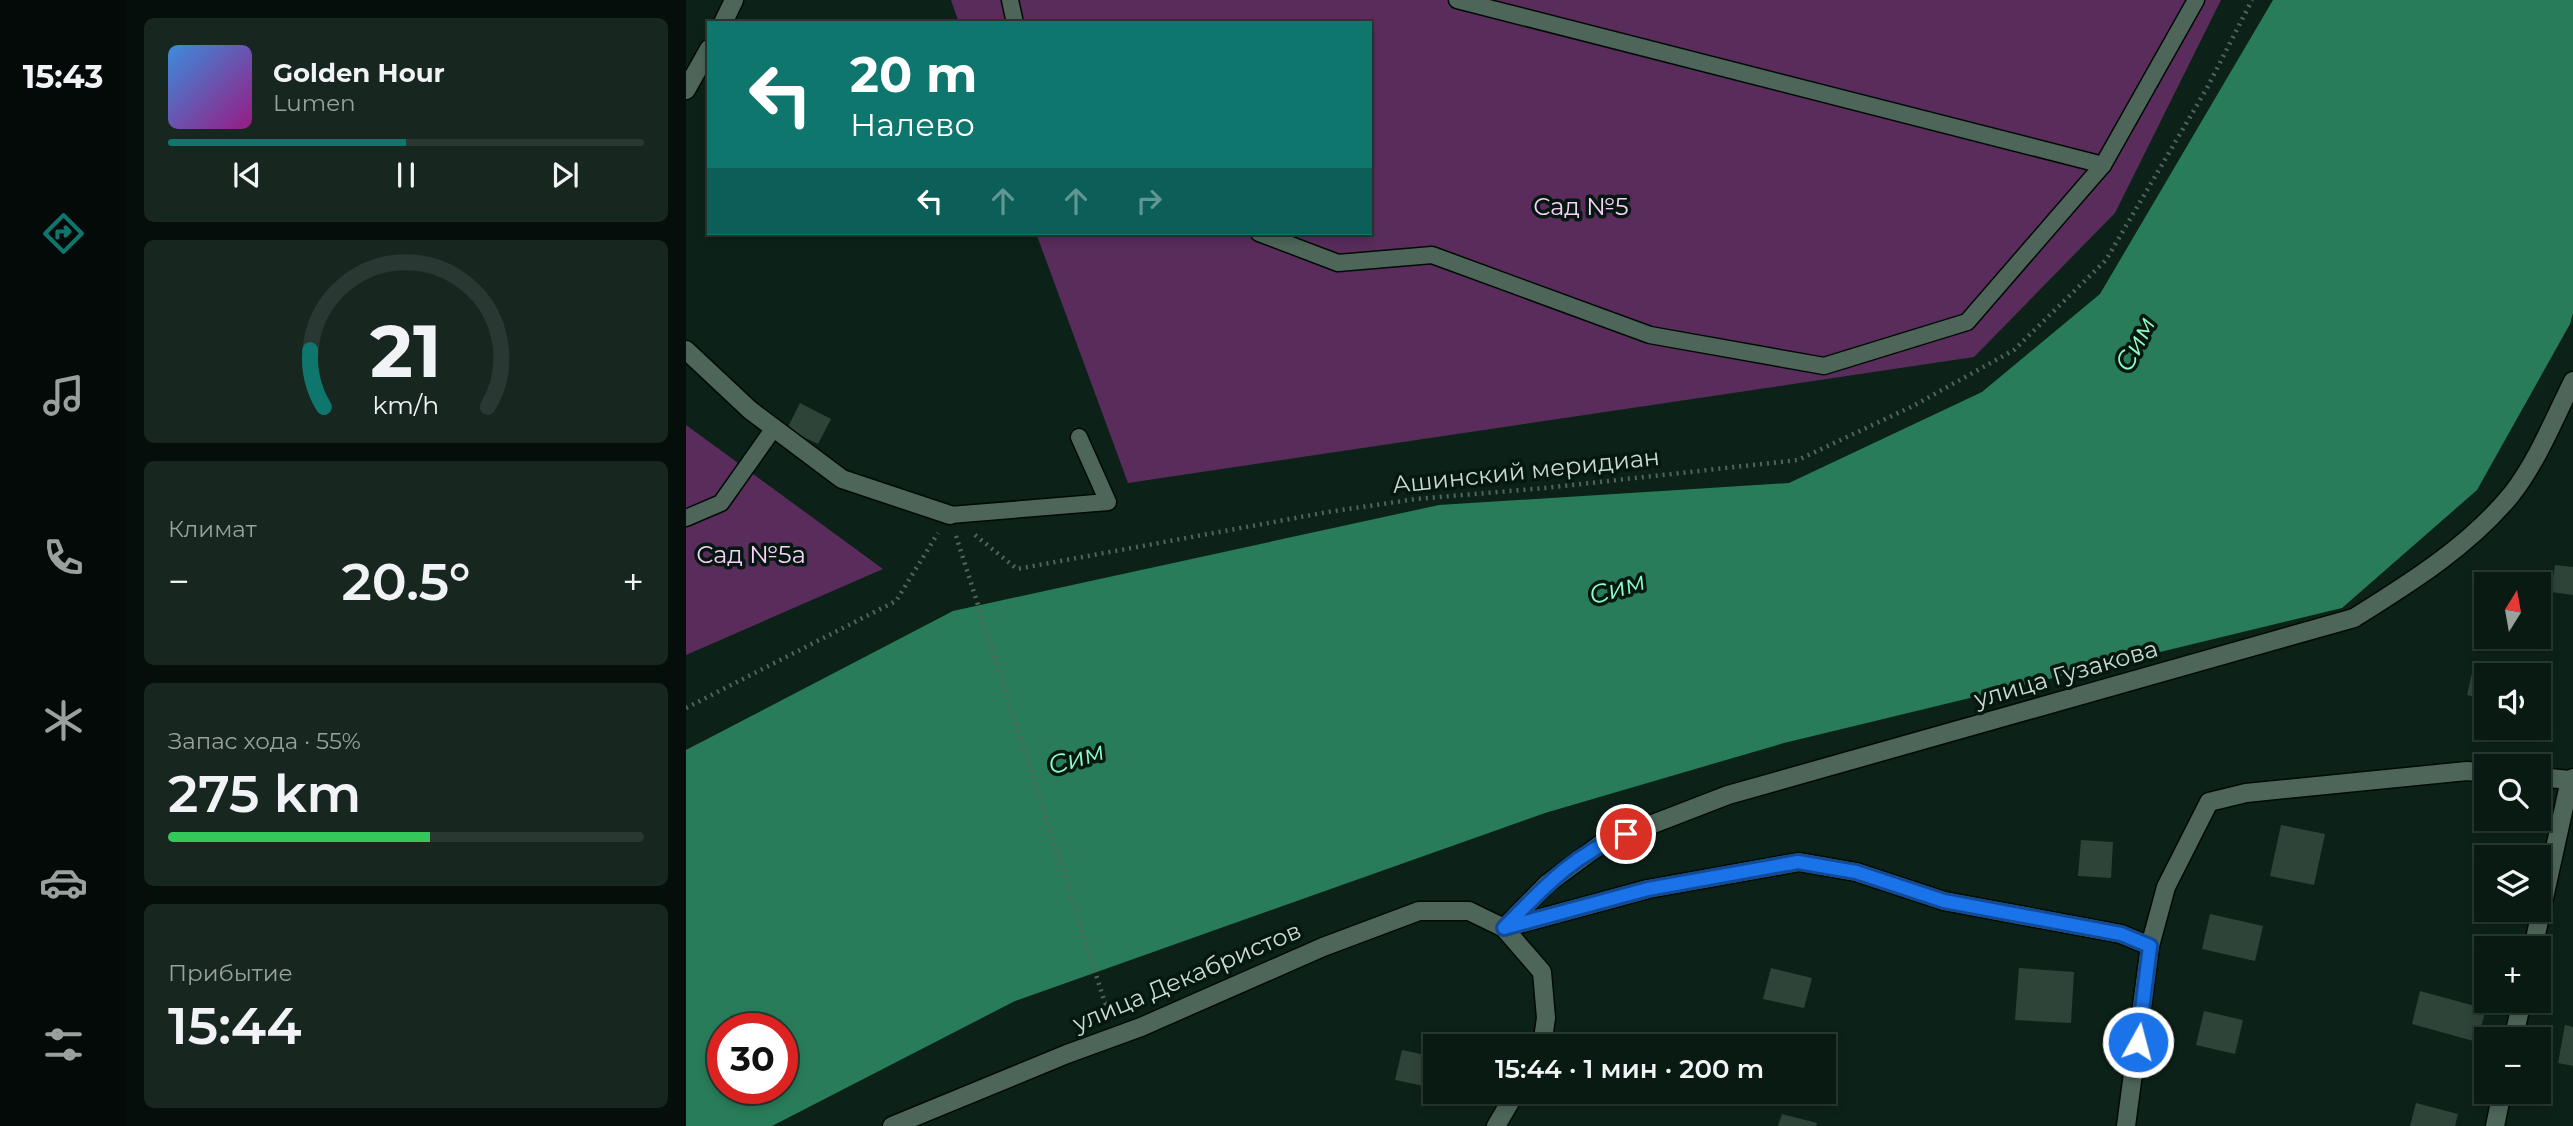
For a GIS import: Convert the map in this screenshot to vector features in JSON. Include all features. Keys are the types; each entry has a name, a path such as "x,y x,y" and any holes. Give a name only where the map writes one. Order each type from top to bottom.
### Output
{"street":[{"path":"724,21 734,0"},
{"path":"686,90 707,53"},
{"path":"686,350 750,410 842,479 950,515"},
{"name":"улица Гузакова","path":"1504,928 1547,884 1601,844 1728,795 2354,618 2413,581 2471,537 2512,494 2537,453 2573,382"},
{"path":"2126,1126 2150,946 2166,887 2209,803 2246,793 2474,772"},
{"path":"2536,936 2572,779 2551,778"},
{"path":"1544,1034 1546,1018 1542,972 1504,928 1648,889 1798,862 1856,872 1944,901 2121,934 2150,946"},
{"name":"улица Декабристов","path":"892,1126 1067,1054 1141,1027 1323,947 1419,911 1469,911 1504,928"},
{"path":"1496,1126 1509,1104"},
{"path":"2495,1126 2500,1104"}],"lane":[{"path":"1010,0 1015,21"},
{"path":"1457,0 2103,165"},
{"path":"1264,235 1338,263 1432,255 1650,335 1824,366 1967,321 2103,165 2196,0"},
{"path":"686,518 722,503 774,428"},
{"path":"950,515 1108,502 1079,437"}],"path":[{"name":"Ашинский меридиан","path":"950,515 1017,569 1328,512 1416,499 1545,488 1798,460 1913,406 2014,350 2106,260 2207,88 2252,0"},
{"path":"950,515 1105,1003"},
{"path":"686,708 895,601 950,515"}],"green space":[{"name":"Сад №5","path":"951,0 2221,0 2115,213 1974,357 1128,483 1037,235 1372,235 1372,21 958,21"},
{"name":"Сад №5а","path":"686,425 883,569 686,655"}],"water":[{"name":"Сим","path":"2273,0 2573,0 2573,313 2570,324 2477,490 2342,608 1784,743 1545,813 1015,1001 772,1126 686,1126 686,750 953,611 1439,505 1789,483 1982,392 2100,294"}],"building":[{"path":"800,403 831,419 818,444 787,429"},
{"path":"2555,565 2573,567 2573,595 2552,592"},
{"path":"2472,673 2474,673 2474,697 2467,695"},
{"path":"2281,825 2325,834 2314,885 2270,876"},
{"path":"2081,840 2113,842 2111,878 2078,876"},
{"path":"2210,914 2263,926 2255,961 2202,949"},
{"path":"1771,968 1812,978 1804,1008 1763,999"},
{"path":"2019,968 2074,972 2071,1023 2015,1020"},
{"path":"2420,991 2474,1006 2474,1013 2485,1013 2481,1027 2474,1027 2474,1041 2412,1024"},
{"path":"2204,1011 2243,1020 2235,1054 2196,1045"},
{"path":"2565,1025 2573,1027 2573,1066 2558,1063"},
{"path":"1402,1050 1423,1054 1423,1086 1395,1080"},
{"path":"2416,1103 2458,1114 2455,1126 2410,1126"},
{"path":"1782,1114 1817,1123 1816,1126 1778,1126"}],"route":[{"path":"1626,834 1601,844 1547,884 1504,928 1648,889 1798,862 1856,872 1944,901 2121,934 2150,946 2138,1042"}]}
